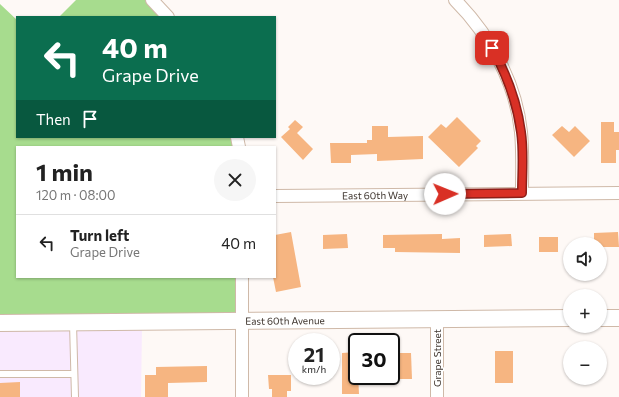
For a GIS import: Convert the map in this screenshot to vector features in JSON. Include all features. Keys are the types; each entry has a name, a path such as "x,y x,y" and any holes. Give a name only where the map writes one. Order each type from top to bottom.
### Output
{"street":[{"path":"152,0 167,16"},
{"path":"455,0 485,36 509,82 521,134 522,193"},
{"name":"East 60th Way","path":"276,196 619,193"},
{"path":"242,278 242,397"},
{"name":"East 60th Avenue","path":"0,323 563,318"},
{"path":"607,318 619,318"},
{"name":"Grape Street","path":"437,319 437,397"}],"lane":[{"path":"74,322 74,397"},
{"path":"0,374 74,374"}],"shaded area":[{"path":"0,325 142,327 141,397 0,397"}],"green space":[{"path":"76,0 152,0 167,16 60,16"},
{"path":"0,4 16,19 16,138 237,138 239,146 16,146 16,278 242,278 242,321 0,323"}],"building":[{"path":"457,117 481,141 476,146 478,148 459,167 428,137 441,124 446,128"},
{"path":"295,120 303,127 297,133 313,149 303,160 281,137 290,129 288,127"},
{"path":"601,122 614,122 614,132 619,132 619,150 616,150 616,163 601,163"},
{"path":"372,126 388,126 388,137 423,136 423,159 377,161 377,154 351,155 351,163 331,163 330,143 367,143 367,140 372,140"},
{"path":"562,126 569,132 575,126 590,141 574,157 552,135"},
{"path":"291,232 301,287 276,292 273,278 276,278 276,235"},
{"path":"618,232 619,247 607,247 607,237 594,237 594,233"},
{"path":"347,234 348,248 323,249 323,235"},
{"path":"442,234 442,239 460,238 460,253 395,252 395,248 383,248 383,235"},
{"path":"511,234 512,246 484,247 484,235"},
{"path":"539,237 558,237 558,252 539,252"},
{"path":"495,351 513,351 513,383 495,383"},
{"path":"342,353 348,353 348,385 359,385 359,394 342,394"},
{"path":"400,353 411,353 412,379 400,379"},
{"path":"207,366 207,382 168,383 168,397 145,397 145,375 156,375 156,367"},
{"path":"268,375 288,375 288,385 291,385 291,391 287,391 287,397 272,397 272,389 269,389"},
{"path":"20,382 20,397 0,397 0,383"}],"route":[{"path":"445,194 522,193 521,134 519,120 509,82 492,48"}]}
